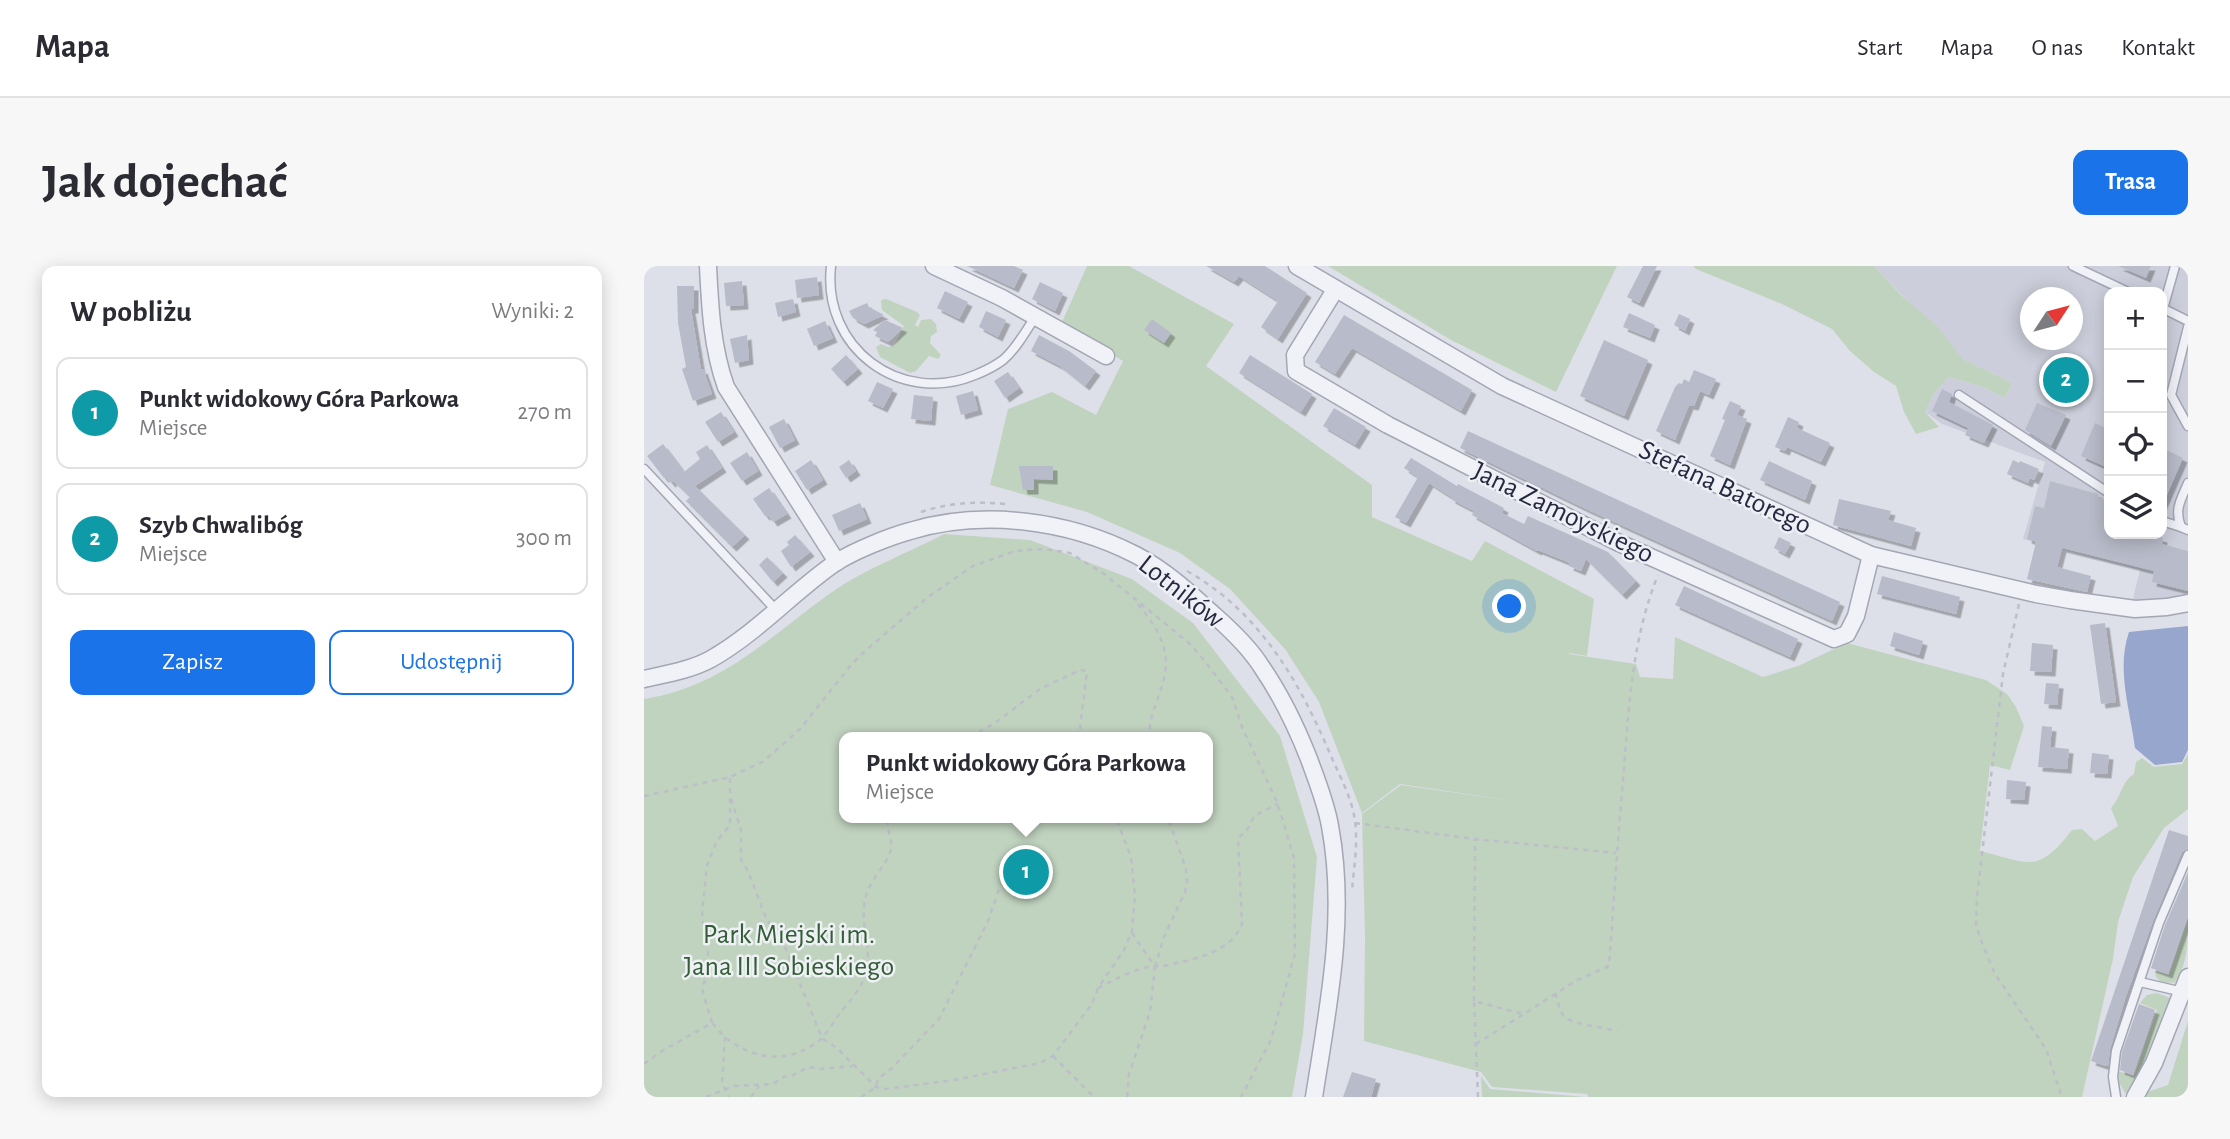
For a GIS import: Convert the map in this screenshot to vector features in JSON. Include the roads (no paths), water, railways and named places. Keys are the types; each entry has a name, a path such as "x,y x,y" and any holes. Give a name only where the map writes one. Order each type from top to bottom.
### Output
{"street":[{"path":"708,266 713,333 719,368 726,387 837,562"},
{"name":"Stefana Batorego","path":"1297,266 1502,386 1871,555 2022,591 2135,609 2188,603"},
{"path":"939,267 1106,356"},
{"name":"Jana Zamoyskiego","path":"1335,290 1295,355 1296,371 1434,450 1617,542 1834,639 1847,634 1856,616 1871,555"},
{"name":"Lotników","path":"644,679 708,660 744,637 837,562 909,531 970,518 1022,521 1094,537 1136,555 1191,594 1230,629 1260,664 1297,727 1322,794 1330,825 1338,912 1331,983 1314,1097"},
{"path":"2135,1097 2154,1063 2186,984"}],"lane":[{"path":"831,266 834,307 854,347 874,365 891,375 915,382 937,385 987,370 1004,359 1035,317"},
{"path":"2073,266 2117,287"},
{"path":"2167,292 2175,266"},
{"path":"2167,310 2188,321"},
{"path":"2188,327 2171,395 2188,426"},
{"path":"1959,396 2104,490"},
{"path":"644,469 776,610"},
{"path":"2184,529 2176,516 2188,483"},
{"path":"2167,524 2184,529"},
{"path":"2116,1097 2113,1077 2116,1052 2159,923 2188,855"},
{"path":"2140,982 2186,984"}],"water":[{"path":"2188,626 2188,750 2182,762 2155,765 2135,748 2124,675 2125,646 2129,632"}],"place":[{"name":"Szyb Chwalibóg","path":"2066,380"},
{"name":"Punkt widokowy Góra Parkowa","path":"1026,872"}],"park label":[{"name":"Park Miejski im. Jana III Sobieskiego","path":"789,951"}]}
